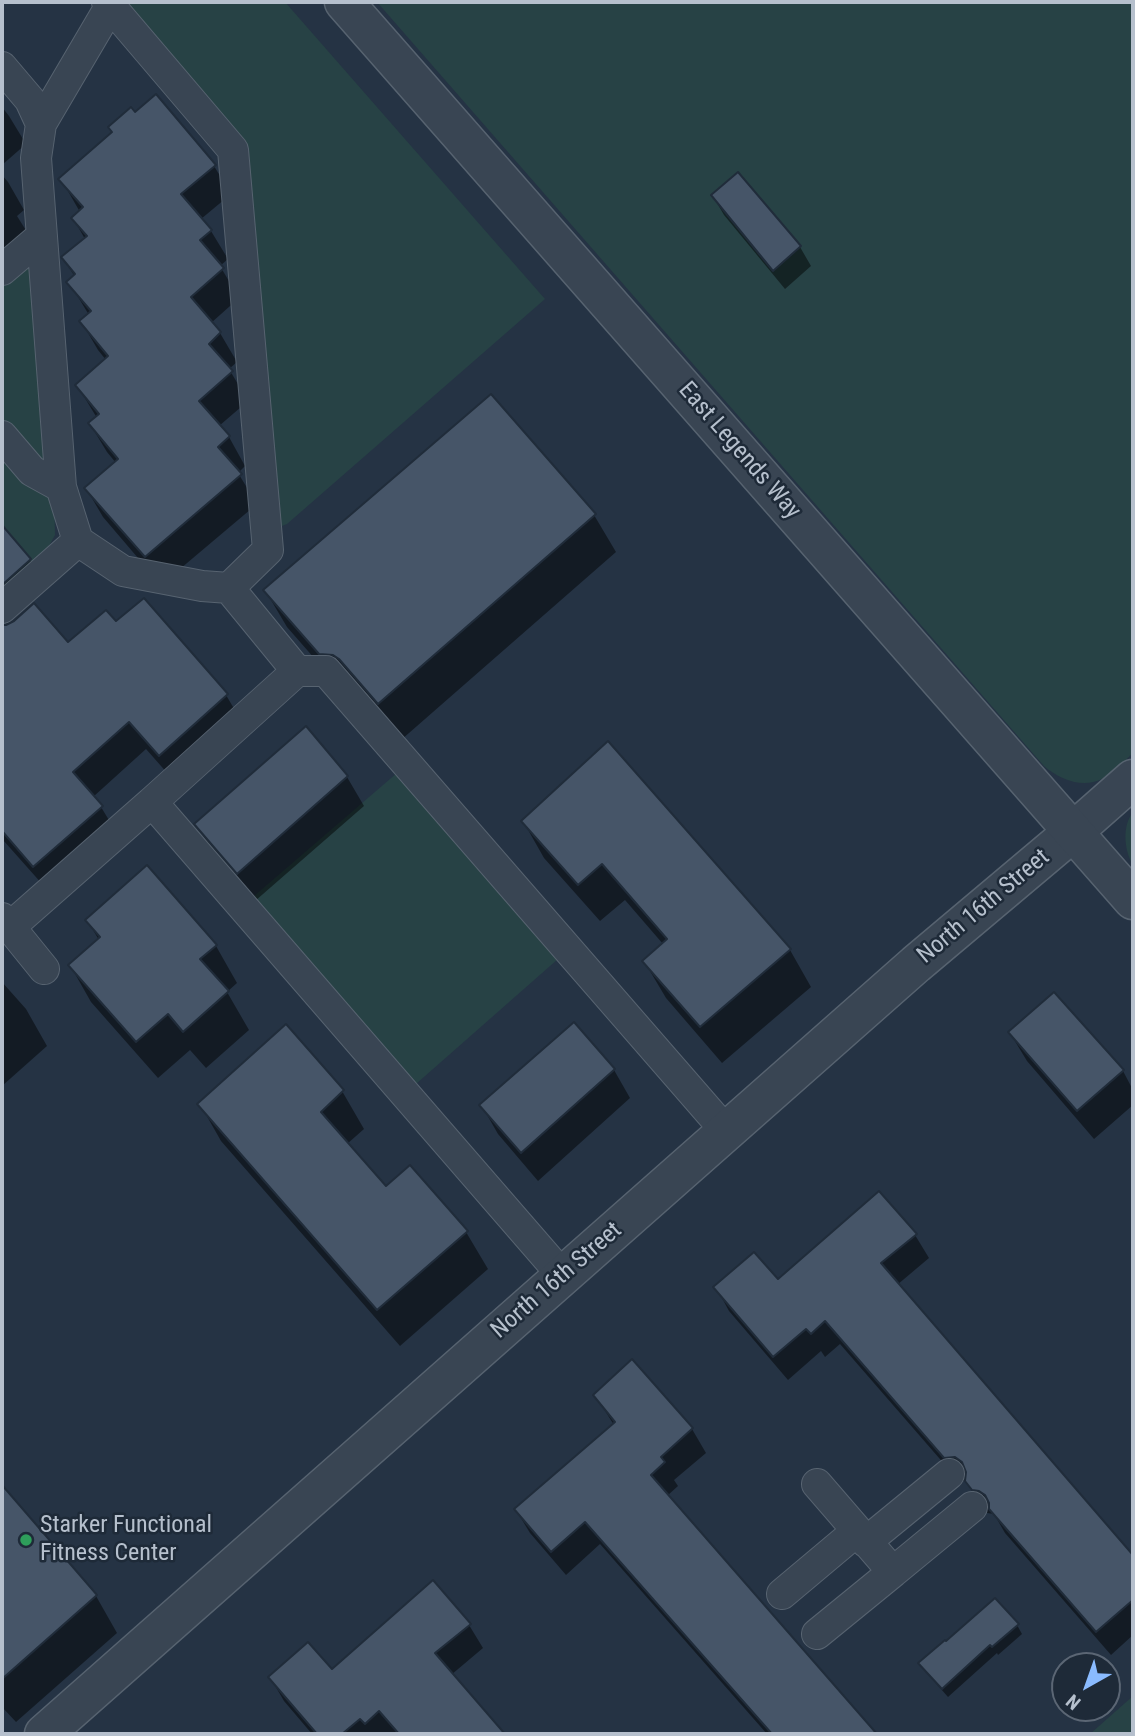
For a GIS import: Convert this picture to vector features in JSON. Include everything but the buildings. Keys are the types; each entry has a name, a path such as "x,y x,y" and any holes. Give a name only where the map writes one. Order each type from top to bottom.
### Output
{"street":[{"name":"East Legends Way","path":"344,2 1133,900"},
{"path":"229,588 268,550 233,150 109,4 41,124 36,158 61,487 78,541 123,572 229,588 297,671"},
{"path":"2,67 30,100 41,124"},
{"path":"2,270 42,236"},
{"path":"2,436 32,471 61,487"},
{"path":"2,608 78,541"},
{"path":"44,970 6,923 152,802 297,671 326,671 405,755 726,1131"},
{"name":"North 16th Street","path":"44,1734 916,964 1133,779"},
{"path":"152,802 563,1276"},
{"path":"782,1594 949,1474"},
{"path":"817,1484 893,1572"},
{"path":"817,1634 972,1507"}],"green space":[{"path":"123,2 285,2 545,299 282,526 278,525 241,138"},
{"path":"377,2 1133,2 1133,753 1106,777 1094,782 1071,781 1044,766"},
{"path":"29,257 53,455 55,535 44,555 2,592 2,281"},
{"path":"397,773 558,959 416,1084 253,903 254,896"},
{"path":"1133,812 1133,865 1126,838 1127,824"},
{"path":"1133,1696 1133,1734 1090,1734 1104,1722 1121,1722 1121,1707"}],"place":[{"name":"Starker Functional Fitness Center","path":"26,1540"}]}
